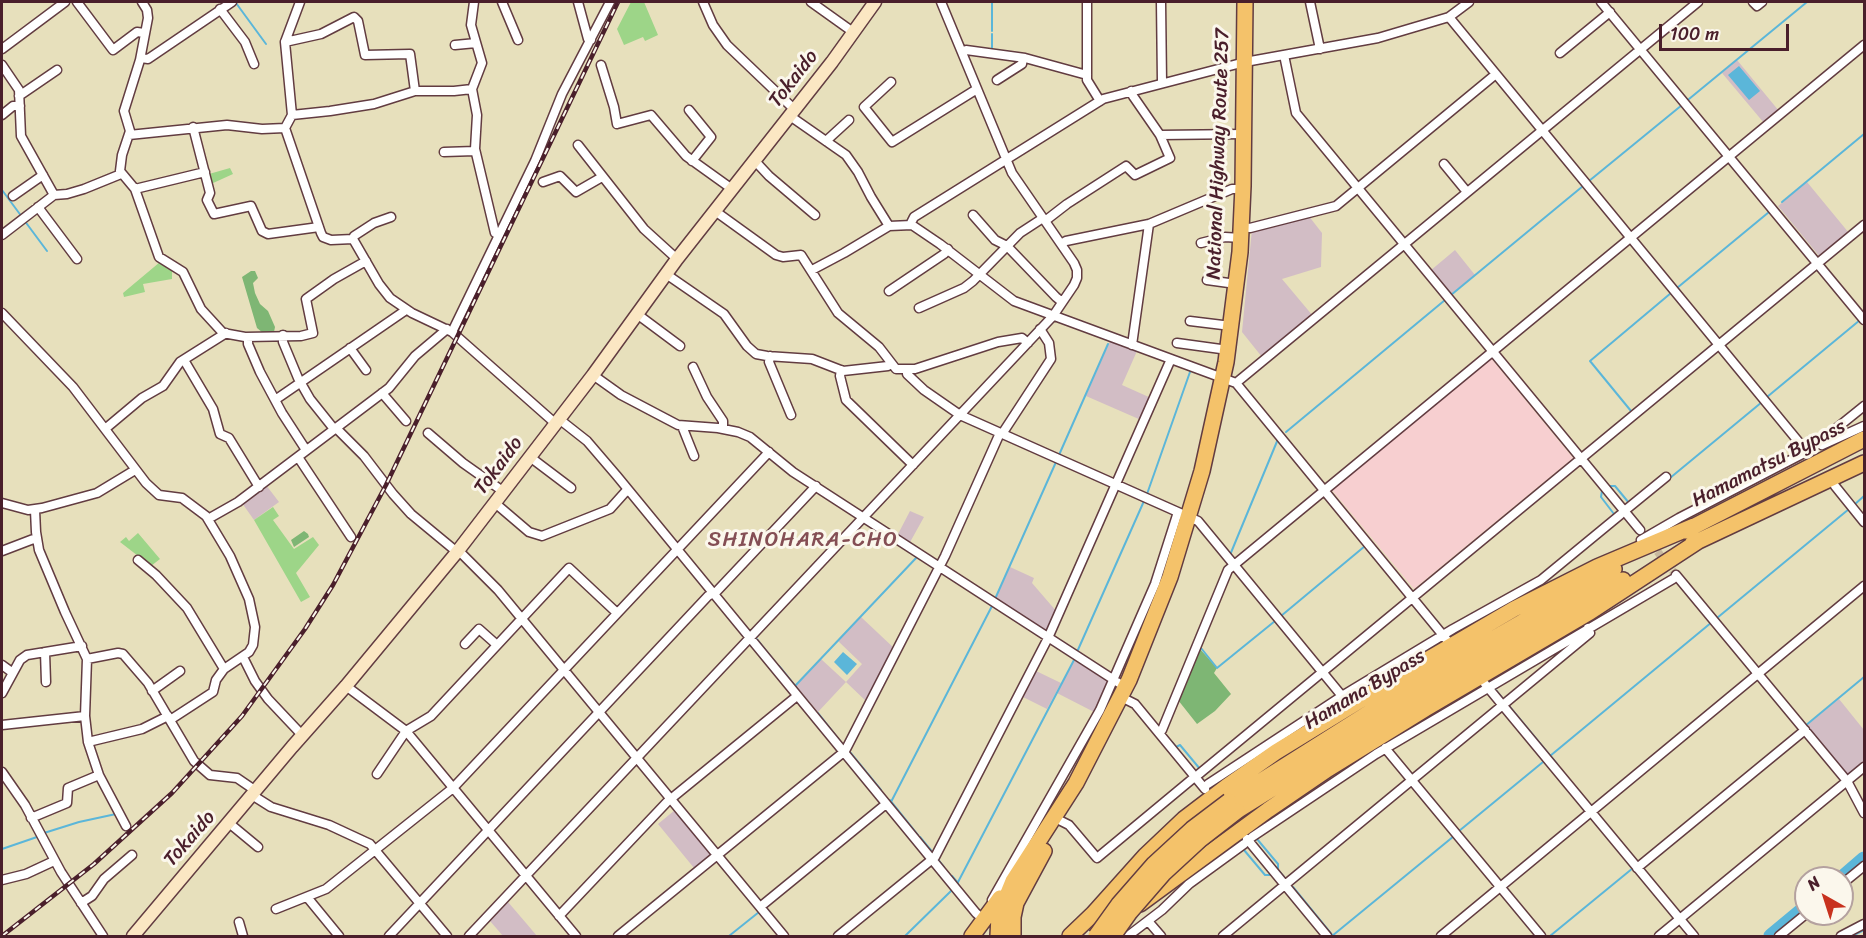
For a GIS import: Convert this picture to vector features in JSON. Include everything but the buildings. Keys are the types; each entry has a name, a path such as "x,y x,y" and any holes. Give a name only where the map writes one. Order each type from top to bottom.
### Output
{"highway":[{"name":"National Highway Route 257","path":"1013,936 1012,924 1016,903 1041,859 1161,603 1184,514 1229,381 1228,350 1241,233 1243,189 1245,2"},
{"name":"Hamamatsu Bypass","path":"1697,533 1864,439"},
{"name":"Hamamatsu Bypass","path":"1697,533 1864,463"},
{"path":"1070,936 1094,914 1145,856 1184,819 1286,746 1448,640 1551,590 1646,538 1697,533"},
{"path":"1094,936 1244,836 1348,756 1484,681 1666,563 1697,533"},
{"name":"Hamana Bypass","path":"1094,936 1154,864 1192,829 1217,796 1333,750 1474,664 1632,575 1697,533"},
{"name":"National Highway Route 257","path":"998,936 999,915 1013,881 1076,783"},
{"name":"Hamana Bypass","path":"1113,936 1130,912 1163,874 1201,839 1217,796"},
{"path":"1006,936 1006,917 1011,902 1041,859"},
{"path":"972,936 982,918 1013,881"}],"main road":[{"name":"Tokaido","path":"133,936 458,551 593,375 677,259 792,113 875,2"}],"street":[{"path":"2,49 65,2"},
{"path":"77,2 113,50 137,32 144,33"},
{"path":"142,2 148,14 141,58 124,111 130,127 121,160 121,174 135,189 159,257 183,273 201,309 223,333 248,337 301,336 313,333 306,299 334,279 366,261"},
{"path":"212,2 245,42 254,64"},
{"path":"141,58 148,59 231,2"},
{"path":"300,2 285,42 292,115 285,128 323,237 353,239"},
{"path":"474,2 471,19 482,63 472,89 477,115 475,150 495,233 499,235"},
{"path":"502,2 518,40"},
{"path":"578,2 588,39 591,40"},
{"path":"208,519 234,505 259,487 382,393 394,383 415,356 450,331 538,155 558,103 610,2"},
{"path":"703,2 713,26 727,45 792,113 850,160 889,226"},
{"path":"811,2 853,33"},
{"path":"469,936 1053,316 1077,278 1077,270 1061,244 1012,173 941,2"},
{"path":"1088,2 1087,80 1100,101"},
{"path":"1161,2 1162,82"},
{"path":"1310,2 1320,48"},
{"path":"910,225 914,217 1100,101 1162,82 1245,62 1378,38 1449,17 1469,2"},
{"path":"1601,2 1864,320"},
{"path":"1229,381 1404,244 1640,49 1688,5 1698,2"},
{"path":"1753,2 1757,6 1762,2"},
{"path":"1565,52 1610,12"},
{"path":"285,42 321,34 354,17 357,21 365,56 411,54 415,91"},
{"path":"1449,17 1807,452"},
{"path":"455,45 476,43"},
{"path":"1159,733 1228,570 1234,564 1864,45"},
{"path":"962,52 966,50 1023,58 1087,75"},
{"path":"1284,55 1296,113 1646,538"},
{"path":"997,80 1022,64 1023,58"},
{"path":"2,65 18,87 21,135 54,195"},
{"path":"601,65 614,106 617,124 651,115 683,153 732,189"},
{"path":"19,96 57,69"},
{"path":"1202,243 1336,206 1496,74"},
{"path":"891,81 864,107 892,142 977,89"},
{"path":"292,115 368,105 415,91 454,92 472,89"},
{"path":"919,308 960,291 973,281 1020,233 1044,220 1126,166 1135,175 1170,159 1160,135 1131,91"},
{"path":"2,115 13,106 20,106"},
{"path":"688,110 711,137 692,161"},
{"path":"826,141 849,120"},
{"path":"129,135 227,125 262,129 285,128"},
{"path":"193,128 210,193 207,201 214,214 251,206 262,231 268,234 319,226"},
{"path":"1160,135 1244,134"},
{"path":"578,145 644,229 677,259"},
{"path":"444,152 475,150"},
{"path":"755,161 815,215"},
{"path":"1444,164 1467,192"},
{"path":"135,189 205,172"},
{"path":"2,235 54,195 84,189 121,174"},
{"path":"13,196 43,175"},
{"path":"543,182 560,176 576,192 603,177"},
{"path":"1061,244 1066,240 1149,224 1232,189 1243,189"},
{"path":"38,207 76,259"},
{"path":"715,211 776,255 783,257 801,255 841,317 879,347 896,369 907,370 998,342 1022,338 1028,343"},
{"path":"973,214 995,240 1007,246 1062,302"},
{"path":"353,239 374,223 391,217"},
{"path":"1132,345 1149,224"},
{"path":"812,270 889,226 910,225 948,249 1014,300 1229,381 1324,490 1448,640"},
{"path":"1199,774 1864,225"},
{"path":"353,239 384,291 406,310 450,331 557,421 591,446 982,918"},
{"path":"889,291 948,249"},
{"path":"666,274 724,314 751,350 761,356 813,359 841,370 888,366 891,363"},
{"path":"1207,280 1236,284"},
{"path":"275,400 406,310"},
{"path":"2,313 73,387 135,470 159,495 182,498 199,509 208,519 231,559 252,608 255,637 249,652 224,669 216,680 213,692 169,718 142,729 88,742"},
{"path":"637,314 680,346"},
{"path":"1190,321 1231,326"},
{"path":"618,936 843,753 940,568 1001,433 1051,359 1049,343 1040,329"},
{"path":"105,429 142,398 163,386 180,362 226,333"},
{"path":"283,335 283,342 310,399 364,456 411,514 484,574 784,936"},
{"path":"248,337 248,344 260,372 306,450"},
{"path":"1178,343 1228,350"},
{"path":"350,348 366,370"},
{"path":"770,357 770,363 791,415"},
{"path":"838,936 932,860 1048,638 1171,359"},
{"path":"184,360 213,409 220,434 229,438 259,487"},
{"path":"697,369 707,396 723,421 723,429"},
{"path":"841,370 840,376 846,400 913,465"},
{"path":"907,370 907,374 924,390 960,415 1198,521 1342,696"},
{"path":"593,375 626,398 682,426 723,429 745,434 787,467 1048,638 1120,688 1173,750 1217,796"},
{"path":"382,393 406,421"},
{"path":"1807,452 1864,406"},
{"path":"682,426 694,456"},
{"path":"1646,538 1807,452 1864,426"},
{"path":"428,433 463,463 504,492"},
{"path":"276,909 327,889 453,788 769,452"},
{"path":"298,457 351,537"},
{"path":"530,457 571,488"},
{"path":"2,503 35,510 97,493 135,470"},
{"path":"1628,508 1666,477"},
{"path":"1831,478 1864,522"},
{"path":"389,936 599,712 816,486"},
{"path":"1605,489 1619,497 1646,538"},
{"path":"1605,489 1611,504 1646,538"},
{"path":"495,503 529,532 542,536 610,509 627,490"},
{"path":"35,510 36,538 61,603 87,659 88,742 99,775 126,826"},
{"path":"1217,796 1342,696 1448,640 1541,580 1620,514"},
{"path":"2,551 36,538"},
{"path":"138,560 156,575 187,608 224,669"},
{"path":"1666,563 1695,605 1709,614 1847,781 1864,813"},
{"path":"1666,563 1703,598 1709,614"},
{"path":"377,774 406,731 431,716 522,618 566,566 617,613"},
{"path":"1128,936 1244,836 1386,748 1484,681 1588,628 1675,577"},
{"path":"1441,936 1864,586"},
{"path":"1222,936 1590,633 1588,628"},
{"path":"466,639 479,629 497,645"},
{"path":"2,693 23,657 82,646"},
{"path":"45,652 46,682"},
{"path":"87,659 123,654 143,677 194,761 207,773 214,776 237,778 271,807 339,829 363,840 376,850 447,936"},
{"path":"243,657 255,681 268,699 302,735"},
{"path":"2,665 13,674"},
{"path":"152,691 180,671"},
{"path":"1484,681 1694,936"},
{"path":"346,686 406,731 576,936"},
{"path":"965,936 982,918 1085,737 1120,688"},
{"path":"559,916 670,799 797,696"},
{"path":"2,725 86,716"},
{"path":"1637,868 1805,730"},
{"path":"1386,748 1541,936"},
{"path":"1173,750 1187,759 1217,796"},
{"path":"1173,750 1179,766 1191,780 1217,796"},
{"path":"1659,936 1864,767"},
{"path":"32,818 67,803 68,788 99,775"},
{"path":"3,776 32,818 54,861 103,936"},
{"path":"1059,820 1069,825 1097,858 1191,780"},
{"path":"760,907 886,804"},
{"path":"229,823 258,847"},
{"path":"1244,836 1327,936"},
{"path":"81,903 92,896 104,879 132,855"},
{"path":"2,880 26,874 54,861"},
{"path":"308,897 339,936"},
{"path":"1148,921 1161,936"},
{"path":"239,922 243,936"},
{"path":"1779,936 1794,924"},
{"path":"1841,936 1864,924"}],"shaded area":[{"path":"1737,60 1779,111 1764,123 1722,73"},
{"path":"1807,182 1849,233 1820,257 1778,206"},
{"path":"1308,215 1322,233 1321,267 1282,279 1313,316 1262,357 1242,332 1252,229"},
{"path":"1455,250 1475,275 1450,295 1430,271"},
{"path":"1110,341 1137,351 1122,385 1151,398 1141,420 1086,396"},
{"path":"1490,357 1573,458 1414,589 1331,489"},
{"path":"266,485 279,502 254,520 242,503"},
{"path":"910,511 924,517 909,544 897,536"},
{"path":"1010,567 1034,578 1032,583 1057,612 1048,632 1045,633 995,600"},
{"path":"861,617 895,649 867,702 846,682 862,664 838,641"},
{"path":"821,659 846,682 818,712 796,686"},
{"path":"1074,660 1110,683 1096,713 1057,693"},
{"path":"1034,670 1061,683 1047,709 1021,696"},
{"path":"1839,699 1864,730 1864,763 1849,775 1846,775 1806,726"},
{"path":"675,810 711,854 694,868 658,824"},
{"path":"508,902 537,936 503,936 490,921"}],"green space":[{"path":"631,2 644,2 658,35 645,41 643,37 624,45 617,29"},
{"path":"230,168 233,174 211,184 209,174"},
{"path":"160,262 172,268 172,279 143,284 145,292 124,297 123,293"},
{"path":"255,271 258,278 253,283 255,293 260,304 268,311 275,327 274,332 263,333 257,328 242,277"},
{"path":"273,507 279,516 273,520 294,549 313,537 319,545 296,573 310,597 301,602 254,520"},
{"path":"304,531 309,537 294,547 291,540"},
{"path":"138,533 160,559 151,566 120,542 126,537 129,541"},
{"path":"1200,649 1217,668 1214,673 1231,694 1215,711 1197,724 1178,700"}],"water":[{"path":"1739,66 1760,91 1749,100 1728,75"},
{"path":"843,652 857,664 847,675 834,662"}],"waterway":[{"path":"1689,99 1807,2"},
{"path":"236,3 266,44"},
{"path":"992,3 992,31"},
{"path":"992,34 992,50"},
{"path":"1589,181 1682,105"},
{"path":"1782,202 1864,134"},
{"path":"1451,295 1583,186"},
{"path":"2,190 22,217"},
{"path":"1677,288 1769,212"},
{"path":"24,220 47,251"},
{"path":"1631,411 1590,361 1671,293"},
{"path":"1286,432 1445,300"},
{"path":"1767,397 1860,320"},
{"path":"1059,455 1108,344"},
{"path":"1147,494 1190,372"},
{"path":"1670,478 1762,402"},
{"path":"1230,555 1278,439"},
{"path":"995,599 1056,462"},
{"path":"1608,486 1615,486 1629,503"},
{"path":"1602,491 1601,497 1614,514"},
{"path":"1854,505 1864,496"},
{"path":"1077,652 1144,501"},
{"path":"1717,618 1849,509"},
{"path":"1281,616 1365,546"},
{"path":"795,686 917,557"},
{"path":"891,802 992,606"},
{"path":"1201,648 1217,668 1275,621"},
{"path":"1550,756 1712,622"},
{"path":"756,638 776,663"},
{"path":"957,884 1074,660"},
{"path":"779,666 796,687"},
{"path":"1805,726 1864,677"},
{"path":"1494,688 1503,699"},
{"path":"1509,706 1557,764"},
{"path":"818,713 844,746"},
{"path":"1172,742 1176,747 1180,745 1200,769"},
{"path":"849,751 881,790"},
{"path":"1459,831 1543,762"},
{"path":"890,800 918,835"},
{"path":"44,833 116,814"},
{"path":"1332,936 1454,836"},
{"path":"2,849 37,837"},
{"path":"920,837 934,854"},
{"path":"1257,839 1278,864 1278,870 1284,877"},
{"path":"1244,850 1265,875 1273,875"},
{"path":"937,858 944,867"},
{"path":"1854,868 1864,859"},
{"path":"1550,936 1633,868"},
{"path":"952,876 958,883"},
{"path":"1293,887 1333,936"},
{"path":"905,936 952,890"},
{"path":"729,936 759,912"},
{"path":"1771,936 1794,917"},
{"path":"1852,936 1864,930"}],"tunnel":[{"path":"1650,542 1676,575"}],"railway":[{"path":"2,936 94,864 172,793 242,716 305,629 333,585 386,485 618,2"}],"district":[{"name":"SHINOHARA-CHO","path":"803,541"}]}
